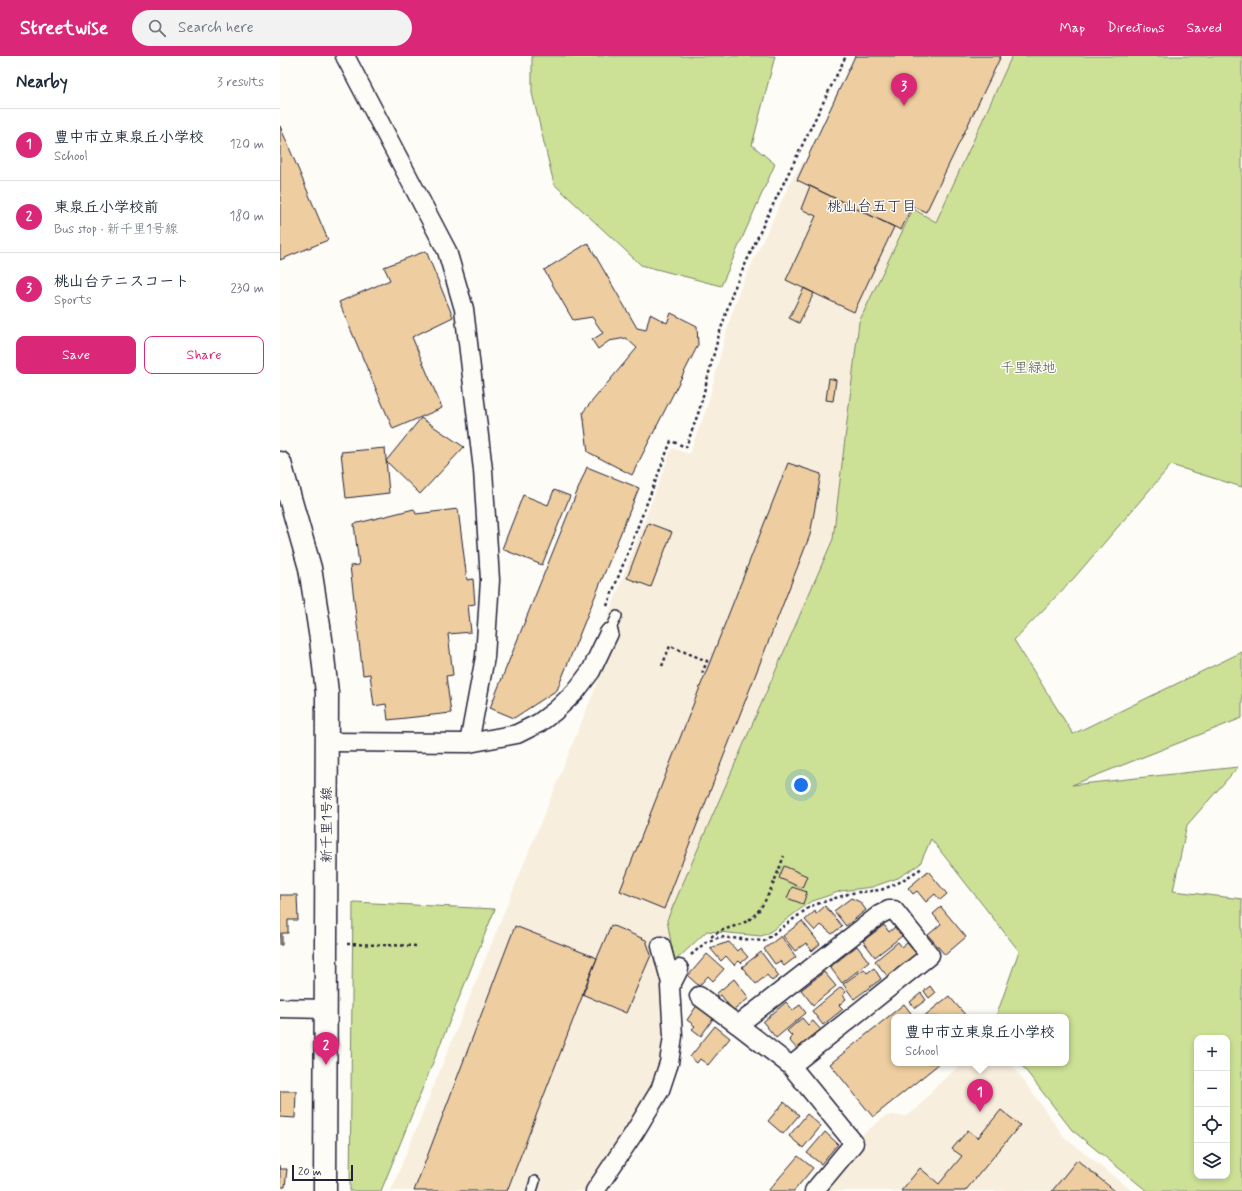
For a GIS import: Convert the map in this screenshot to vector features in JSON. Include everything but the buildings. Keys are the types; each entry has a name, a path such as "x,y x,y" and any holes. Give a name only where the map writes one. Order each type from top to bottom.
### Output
{"street":[{"path":"346,56 447,251 464,309 483,470 490,580 485,656 469,743"},
{"name":"新千里1号線","path":"280,464 310,568 321,639 327,693 325,1191"},
{"path":"328,742 469,743 517,734 539,723 555,711 586,678 609,634"},
{"path":"738,1025 879,915 886,902 930,955 791,1066"},
{"path":"595,1191 634,1133 660,1090 669,1063 673,1036 677,977 661,946"},
{"path":"699,996 791,1066 854,1144 814,1191"},
{"path":"280,1008 326,1010"}],"lane":[{"path":"609,634 618,616"},
{"path":"532,1191 535,1181"}],"path":[{"path":"606,607 671,441 686,447 693,431 720,331 733,291 766,219 846,56"},
{"path":"662,666 670,646 707,661 701,676"},
{"path":"677,977 690,955 719,930 746,922 761,908 784,856"},
{"path":"706,942 720,936 764,941 811,906 851,893 881,890 898,883 922,868"},
{"path":"326,944 419,946"}],"shaded area":[{"path":"856,56 1012,56 936,222 914,209 859,322 833,539 667,920 671,944 652,949 658,968 664,1002 665,1025 661,1061 652,1086 604,1165 584,1191 391,1191 616,637 603,630 672,448 689,454 707,407 727,329 740,289 791,181 802,163 805,163 809,156"},
{"path":"960,1066 1013,1066 1065,1138 1132,1191 827,1191 866,1145 860,1137 884,1117 890,1115 906,1116 917,1109 934,1088"}],"green space":[{"path":"532,56 775,56 752,145 775,164 721,286 641,265 554,184 532,93"},
{"name":"千里緑地","path":"1012,56 1242,56 1242,487 1171,465 1074,578 1014,640 1073,734 1242,652 1242,718 1072,785 1238,767 1187,825 1173,891 1242,899 1242,1191 1147,1191 1072,1130 1022,1066 1069,1066 1069,1014 997,1014 1019,951 931,839 920,864 898,878 872,887 841,891 810,902 767,934 761,936 707,931 675,961 674,959 667,920 833,539 859,322 913,209 936,222"},
{"path":"353,902 495,909 381,1191 350,1191"}],"place":[{"name":"桃山台テニスコート","path":"904,106"},
{"name":"東泉丘小学校前","path":"326,1065"},
{"name":"豊中市立東泉丘小学校","path":"980,1112"}],"district":[{"name":"桃山台五丁目","path":"872,207"}]}
